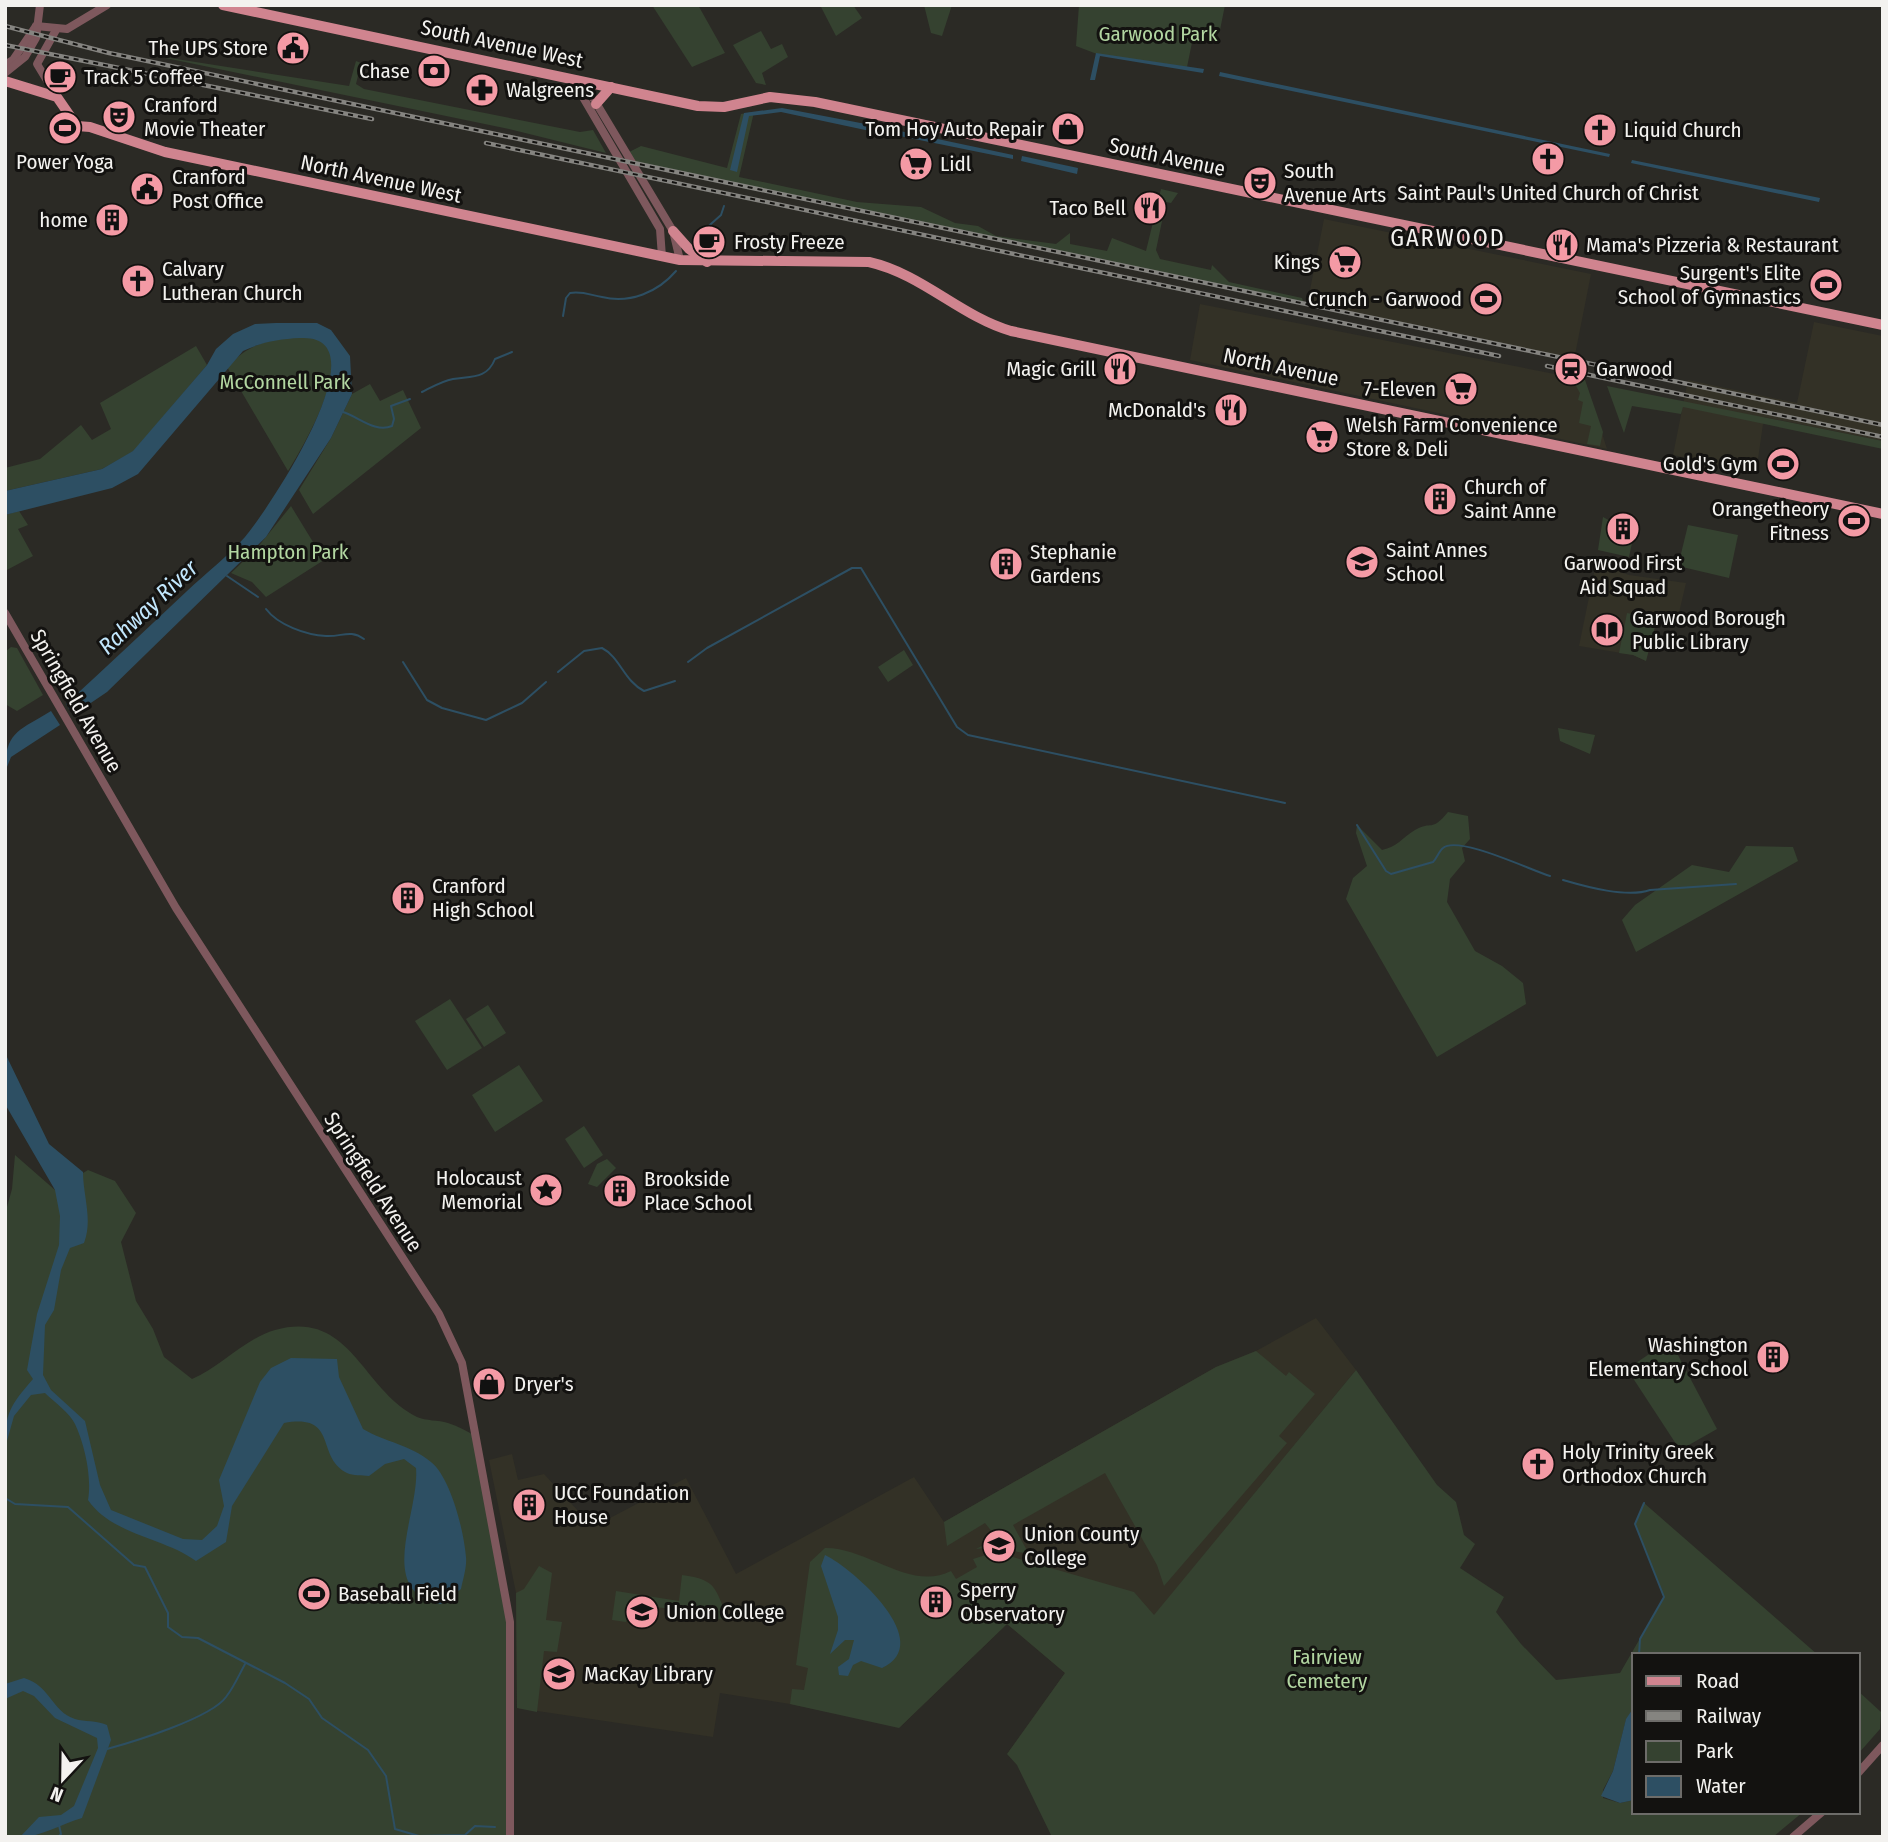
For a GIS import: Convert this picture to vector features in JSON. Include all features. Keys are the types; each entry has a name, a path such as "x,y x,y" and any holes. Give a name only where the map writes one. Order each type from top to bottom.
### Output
{"main road":[{"name":"South Avenue West","path":"223,5 698,106 732,105"},
{"path":"5,81 57,97"},
{"path":"596,104 611,87"},
{"name":"North Avenue West","path":"57,97 77,126 94,128 164,152 680,260"},
{"name":"South Avenue","path":"732,105 770,97 815,102 1883,325"},
{"path":"673,231 688,249 707,262"},
{"name":"North Avenue","path":"680,260 849,261 885,266 911,278 981,320 1011,331 1883,514"}],"street":[{"path":"5,65 13,60 36,26 40,5"},
{"path":"36,26 54,33 72,27 107,5"},
{"path":"5,73 25,57 39,32 36,26"},
{"path":"54,33 37,64 57,97"},
{"path":"578,80 596,104 673,231 680,260"},
{"path":"578,80 584,99 660,229 662,257"},
{"name":"Springfield Avenue","path":"5,613 176,908 439,1314 462,1363 481,1451 510,1622 510,1837"},
{"path":"1860,1771 1883,1745"},
{"path":"1793,1837 1820,1814"}],"shaded area":[{"path":"1324,219 1591,274 1574,360 1307,305"},
{"path":"1200,304 1585,380 1607,449 1190,360"},
{"path":"1814,322 1883,336 1883,441 1764,417 1756,473 1673,455 1688,380 1797,403"},
{"path":"1596,563 1629,575 1686,583 1678,617 1662,614 1660,620 1657,619 1646,661 1633,655 1579,646"},
{"name":"Union County College","path":"1316,1318 1356,1370 1154,1616 1007,1754 1065,1673 1007,1624 900,1727 790,1704 720,1693 713,1737 517,1708 516,1593 489,1460 512,1454 518,1480 544,1474 593,1527 686,1478 736,1574 914,1477 944,1522 1216,1367 1256,1351"}],"green space":[{"path":"652,5 698,5 725,53 692,67"},
{"path":"820,5 853,5 862,18 836,36"},
{"path":"924,5 952,5 942,36 931,33"},
{"name":"Garwood Park","path":"1079,5 1225,5 1220,30 1195,28 1187,67 1097,54 1076,46"},
{"path":"761,31 771,49 782,44 788,57 762,73 766,85 756,83 733,45"},
{"path":"151,55 349,86 356,61 361,63 356,84 364,89 580,132 593,130 606,153 509,129"},
{"path":"754,112 739,177 857,202 921,207 955,223 978,226 996,236 1056,244 1070,233 1070,244 1107,251 1112,238 1146,251 1161,189 1178,193 1171,203 1166,202 1156,250 1160,259 1211,270 1212,265 1229,282 1302,298 1304,304 630,163 627,153 641,146 727,168 741,114"},
{"name":"McConnell Park","path":"305,337 322,341 330,351 332,367 322,405 288,471 227,367 245,352 263,343"},
{"path":"196,346 207,365 134,451 102,469 5,491 5,468 40,459 81,425 92,440 111,429 100,403"},
{"path":"1568,380 1585,380 1603,432 1600,446 1587,444 1591,426 1579,423 1583,402 1578,400 1580,393 1576,386 1567,384"},
{"path":"370,384 380,401 403,390 421,428 313,514 299,490 331,438 352,394"},
{"path":"1607,386 1883,441 1883,449 1683,407 1681,414 1632,406 1624,433"},
{"name":"Hampton Park","path":"291,506 324,560 266,597 252,582 231,573 257,548"},
{"path":"19,511 28,525 18,529 33,556 5,571 5,515"},
{"path":"1603,517 1616,524 1614,535 1618,541 1632,543 1629,557 1598,550"},
{"path":"1688,525 1738,535 1729,578 1678,566"},
{"path":"1627,613 1657,619 1646,661 1619,653"},
{"path":"11,647 17,648 43,695 17,711 5,704 5,652"},
{"path":"904,650 913,665 888,682 878,667"},
{"path":"1558,728 1595,735 1590,754 1560,741"},
{"path":"1448,812 1468,816 1470,839 1462,848 1465,861 1450,879 1447,902 1475,951 1502,966 1523,983 1526,1004 1437,1057 1346,899 1353,878 1367,866 1356,833 1357,825 1382,850 1421,827 1435,824"},
{"path":"1746,846 1793,847 1798,861 1636,952 1622,920 1635,905 1692,865 1729,872"},
{"path":"450,999 482,1048 447,1070 415,1021"},
{"path":"488,1005 506,1033 484,1047 466,1019"},
{"path":"519,1065 543,1101 495,1132 472,1095"},
{"path":"584,1126 603,1155 584,1168 565,1139"},
{"path":"15,1155 55,1190 88,1170 115,1181 136,1213 121,1242 136,1301 153,1329 164,1357 192,1379 264,1334 301,1327 321,1331 339,1341 382,1389 417,1417 448,1423 478,1437 510,1622 510,1837 5,1837 5,1214 12,1189"},
{"path":"607,1159 616,1168 597,1187 588,1184 597,1164"},
{"path":"1670,1340 1717,1429 1680,1450 1627,1369"},
{"path":"1256,1351 1286,1376 1289,1372 1315,1394 1279,1436 1287,1443 1164,1586 1157,1565 1105,1473 1013,1525 1029,1554 993,1547 976,1549 997,1538 985,1523 947,1546 944,1522 1216,1367"},
{"name":"Fairview Cemetery","path":"1356,1370 1437,1485 1456,1502 1464,1535 1475,1544 1460,1568 1504,1597 1496,1612 1521,1644 1556,1680 1620,1673 1664,1597 1635,1524 1644,1503 1816,1653 1632,1653 1632,1710 1626,1720 1613,1771 1603,1790 1603,1798 1620,1803 1632,1800 1632,1814 1801,1814 1773,1837 1052,1837 1017,1765 1007,1754 1065,1673 1007,1624 899,1728 790,1704 792,1689 804,1690 808,1668 796,1665 810,1562 825,1548 857,1554 905,1573 920,1576 936,1576 951,1571 956,1579 977,1567 973,1559 995,1552 1134,1592 1154,1615"},
{"path":"539,1566 552,1573 546,1620 562,1622 557,1652 544,1651 537,1712 517,1708 516,1593 524,1589"},
{"path":"682,1575 709,1583 717,1593 729,1620 682,1616 682,1610 655,1607 653,1618 628,1615 626,1622 612,1620 616,1591 679,1601"},
{"path":"1860,1693 1881,1712 1880,1729 1860,1752"}],"water":[{"path":"1096,53 1204,69 1203,73 1100,56 1095,80 1090,80"},
{"path":"1220,72 1610,154 1609,157 1219,76"},
{"path":"782,108 871,125 870,131 781,112 749,116 737,172 730,170 744,113"},
{"path":"881,127 1013,155 1013,159 880,132"},
{"path":"1022,156 1078,168 1077,174 1021,161"},
{"path":"1632,160 1820,198 1819,202 1631,163"},
{"path":"317,323 331,330 350,356 352,394 331,438 266,537 107,692 73,715 66,704 231,551 257,521 295,461 327,392 331,363 324,344 292,338 264,343 243,351 138,474 112,488 5,515 5,491 102,469 133,451 207,365 216,349 233,334 255,324"},
{"path":"51,711 60,725 11,757 5,772 11,740 22,728"},
{"path":"5,1053 49,1144 83,1172 88,1216 87,1234 84,1243 70,1248 61,1270 54,1310 45,1325 43,1375 51,1390 85,1421 100,1485 111,1510 183,1539 202,1540 217,1526 224,1506 219,1480 260,1382 271,1368 291,1358 337,1359 339,1377 363,1429 423,1456 445,1480 465,1546 466,1565 461,1589 441,1604 421,1597 409,1584 405,1568 405,1548 416,1468 404,1459 385,1464 369,1476 347,1473 337,1466 320,1430 313,1424 284,1423 232,1506 226,1542 196,1561 169,1546 110,1521 98,1512 88,1500 87,1462 75,1424 45,1393 31,1395 14,1416 5,1448 10,1410 33,1379 27,1370 37,1314 59,1245 60,1216 55,1190 5,1104"},
{"path":"825,1555 870,1590 896,1625 900,1642 897,1657 882,1668 861,1661 853,1665 848,1676 839,1675 838,1667 849,1659 854,1640 845,1640 830,1654 838,1630 838,1617 821,1566"},
{"path":"24,1678 40,1687 67,1715 107,1725 111,1740 82,1818 43,1833 20,1837 39,1817 61,1815 74,1806 98,1748 97,1738 55,1718 34,1696 23,1691 5,1699 5,1684"},
{"path":"1632,1710 1632,1800 1620,1803 1601,1796 1613,1771 1626,1719"}],"waterway":[{"path":"693,240 721,215 724,206"},
{"path":"563,316 566,298 570,293 612,299 643,295 661,285 676,271"},
{"path":"422,392 449,380 483,373 495,359 512,352"},
{"path":"343,412 373,426 386,428 392,426 394,419 391,406 410,399"},
{"path":"688,662 707,648 852,568 861,568 957,727 968,735 1285,803"},
{"path":"227,576 258,597"},
{"path":"266,609 285,624 310,634 354,634 364,639"},
{"path":"558,672 584,651 602,648 613,657 637,687 644,691 675,681"},
{"path":"403,662 427,700 442,708 486,720 522,703 546,682"},
{"path":"1357,825 1386,871 1391,874 1433,862 1443,848 1451,845 1495,855 1550,876"},
{"path":"1563,880 1607,891 1630,893 1736,884"},
{"path":"5,1498 15,1504 68,1507 134,1565 145,1567 168,1613 168,1627 182,1637 198,1638 285,1683 309,1699 322,1718 368,1750 386,1776 395,1829 419,1836 465,1835 475,1826 495,1827"},
{"path":"1639,1653 1640,1639 1664,1597 1635,1524 1644,1503"},
{"path":"107,1749 189,1721 218,1705 234,1685 245,1664"},
{"path":"58,1837 61,1834 59,1825"}],"railway":[{"path":"5,26 109,53 1883,425"},
{"path":"5,45 372,119"},
{"path":"486,143 1499,356"},
{"path":"1547,366 1883,437"}],"place":[{"name":"The UPS Store","path":"293,48"},
{"name":"Chase","path":"434,71"},
{"name":"Track 5 Coffee","path":"60,77"},
{"name":"Walgreens","path":"482,90"},
{"name":"Cranford Movie Theater","path":"119,117"},
{"name":"Power Yoga","path":"65,128"},
{"name":"Tom Hoy Auto Repair","path":"1068,129"},
{"name":"Liquid Church","path":"1600,130"},
{"name":"Saint Paul's United Church of Christ","path":"1548,159"},
{"name":"Lidl","path":"916,164"},
{"name":"South Avenue Arts","path":"1260,183"},
{"name":"Cranford Post Office","path":"147,189"},
{"name":"Taco Bell","path":"1150,208"},
{"name":"home","path":"112,220"},
{"name":"Frosty Freeze","path":"709,242"},
{"name":"Mama's Pizzeria & Restaurant","path":"1562,245"},
{"name":"Kings","path":"1345,262"},
{"name":"Calvary Lutheran Church","path":"138,281"},
{"name":"Surgent's Elite School of Gymnastics","path":"1826,285"},
{"name":"Crunch - Garwood","path":"1486,299"},
{"name":"Magic Grill","path":"1120,369"},
{"name":"Garwood","path":"1571,369"},
{"name":"7-Eleven","path":"1461,389"},
{"name":"McDonald's","path":"1231,410"},
{"name":"Welsh Farm Convenience Store & Deli","path":"1322,437"},
{"name":"Gold's Gym","path":"1783,464"},
{"name":"Church of Saint Anne","path":"1440,499"},
{"name":"Orangetheory Fitness","path":"1854,521"},
{"name":"Garwood First Aid Squad","path":"1623,529"},
{"name":"Saint Annes School","path":"1362,562"},
{"name":"Stephanie Gardens","path":"1006,564"},
{"name":"Garwood Borough Public Library","path":"1607,630"},
{"name":"Cranford High School","path":"408,898"},
{"name":"Holocaust Memorial","path":"546,1190"},
{"name":"Brookside Place School","path":"620,1191"},
{"name":"Washington Elementary School","path":"1773,1357"},
{"name":"Dryer's","path":"489,1384"},
{"name":"Holy Trinity Greek Orthodox Church","path":"1538,1464"},
{"name":"UCC Foundation House","path":"529,1505"},
{"name":"Union County College","path":"999,1546"},
{"name":"Baseball Field","path":"314,1594"},
{"name":"Sperry Observatory","path":"936,1602"},
{"name":"Union College","path":"642,1612"},
{"name":"MacKay Library","path":"559,1674"}],"district":[{"name":"GARWOOD","path":"1448,238"}],"water label":[{"name":"Rahway River","path":"148,607"}]}
